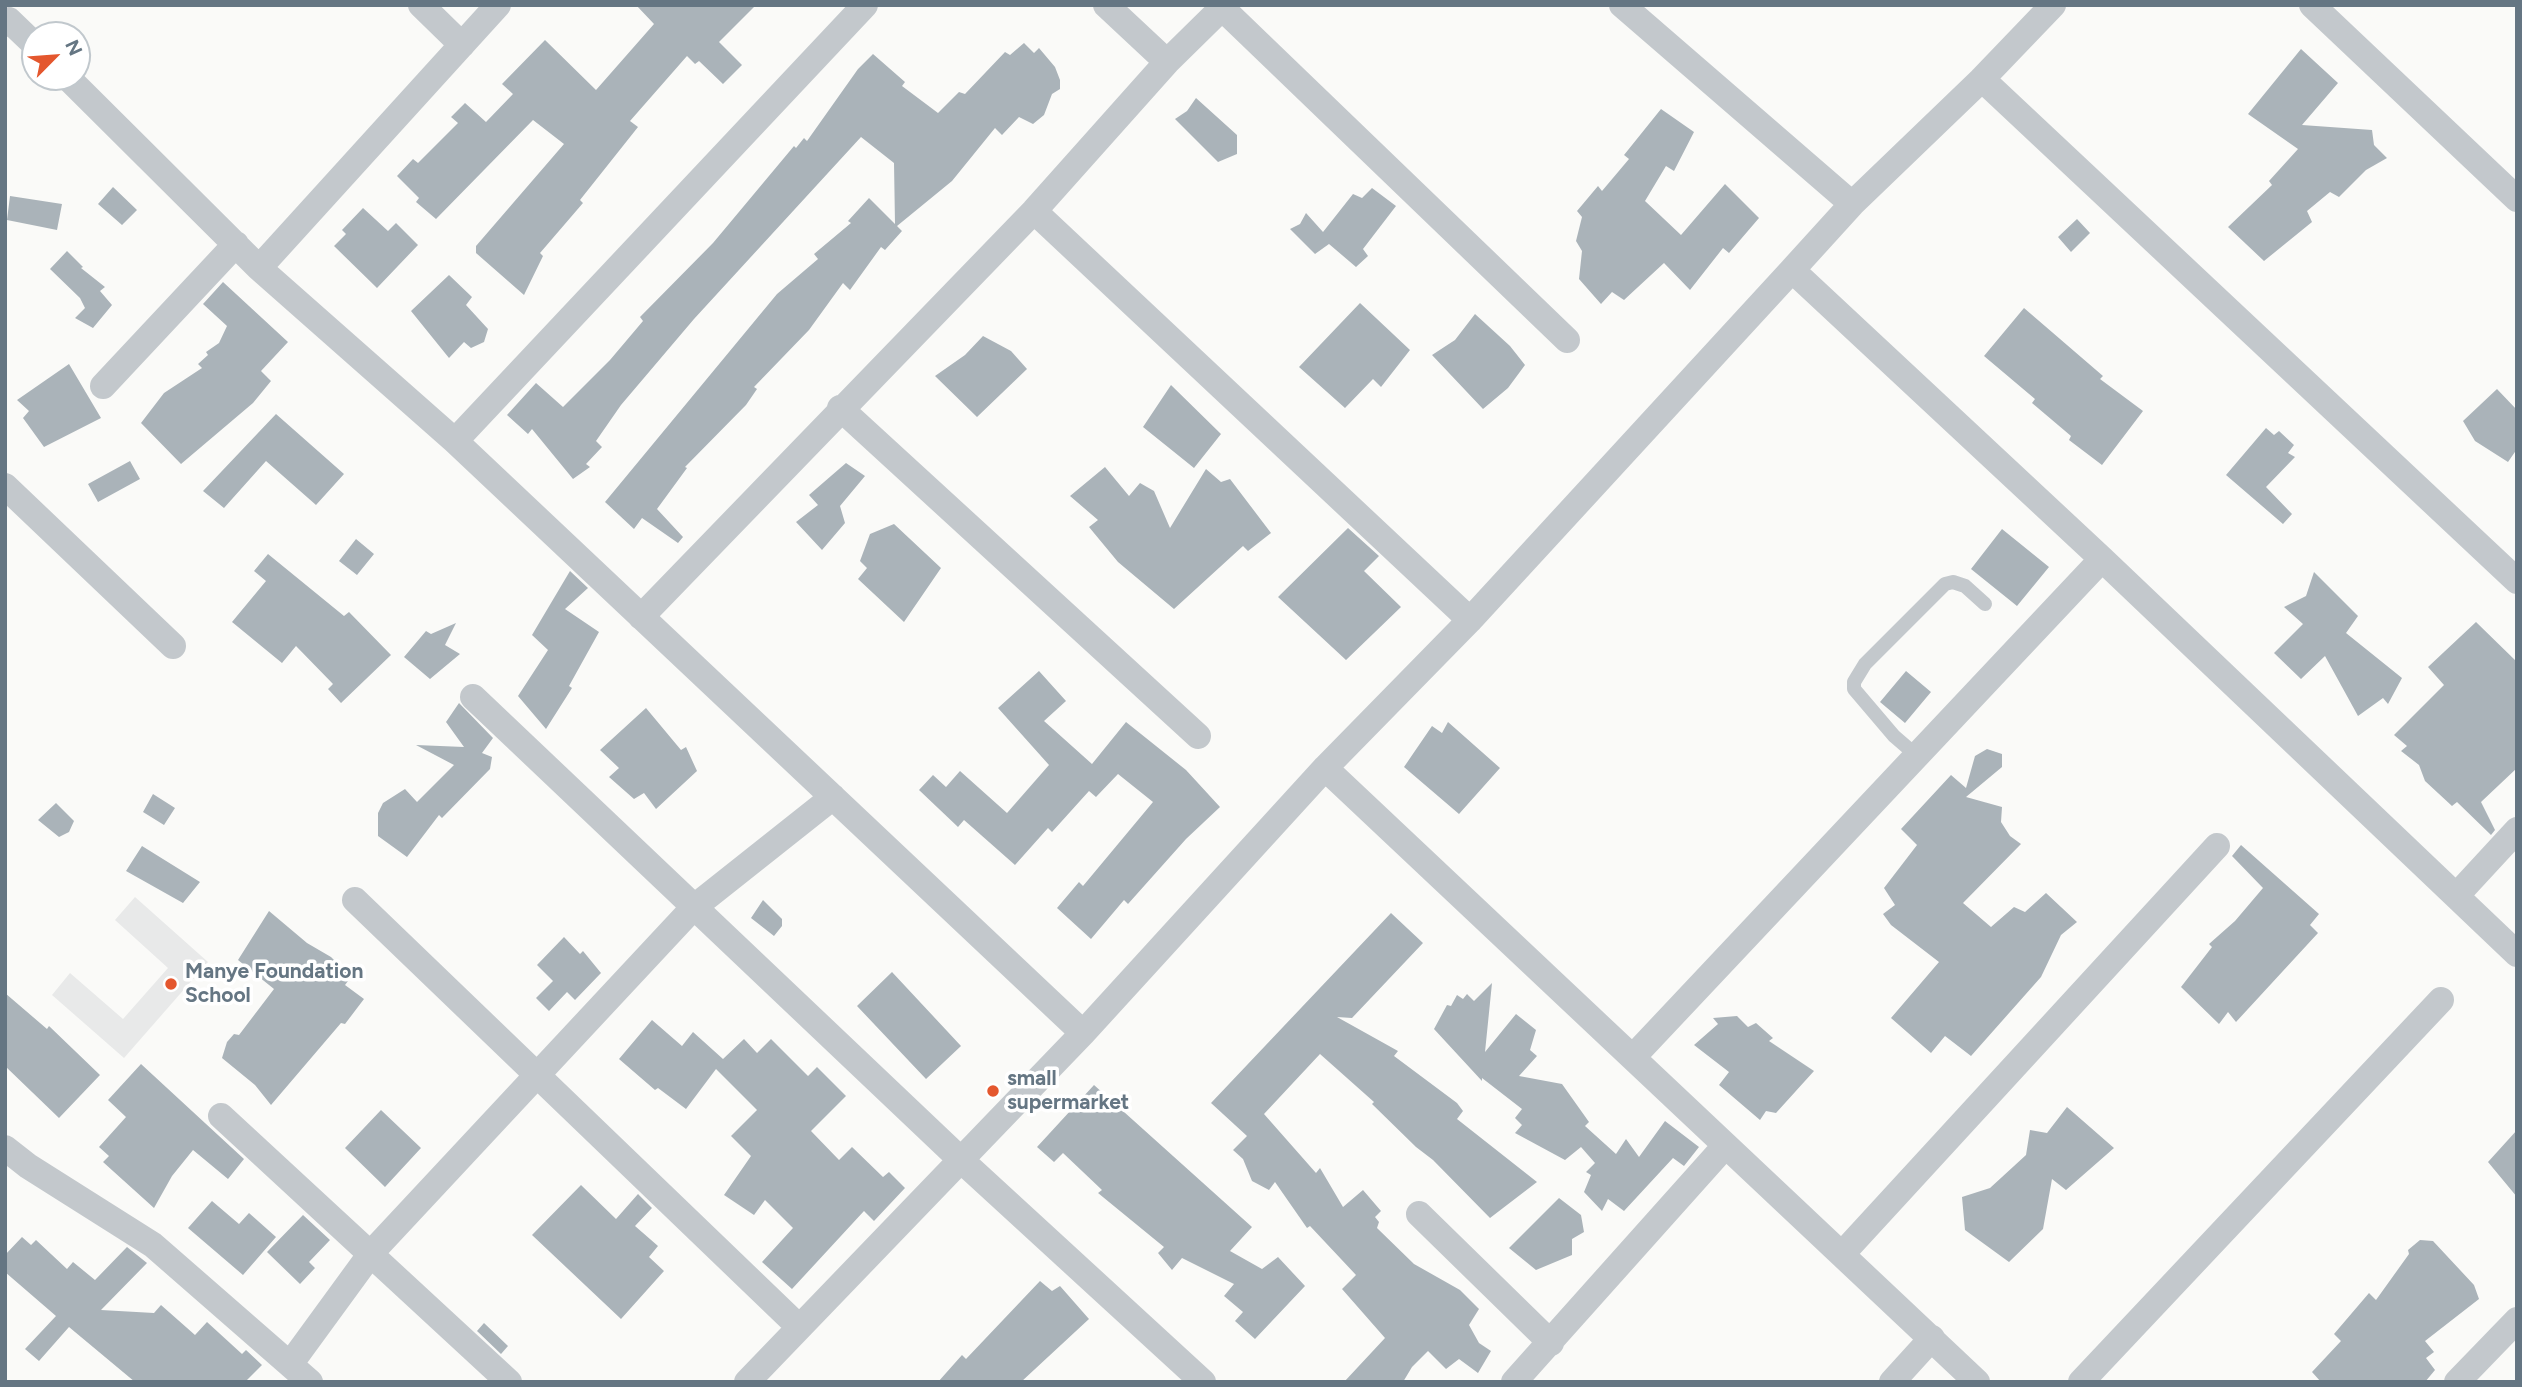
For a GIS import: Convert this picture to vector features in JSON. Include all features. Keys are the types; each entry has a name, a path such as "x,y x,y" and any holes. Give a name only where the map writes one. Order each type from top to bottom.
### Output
{"street":[{"path":"422,5 462,45"},
{"path":"259,268 498,5"},
{"path":"455,441 864,5"},
{"path":"1106,5 1167,62"},
{"path":"755,1379 798,1326 1083,1033 1325,768 1470,620 1852,204 1982,79 2053,5"},
{"path":"2312,5 2517,199"},
{"path":"641,617 1034,211 1167,62 1224,6 1567,340"},
{"path":"1625,6 1852,204"},
{"path":"9,16 21,29"},
{"path":"1982,79 2517,581"},
{"path":"81,91 259,268 455,441 1083,1033"},
{"path":"1034,211 1470,620"},
{"path":"103,386 236,244"},
{"path":"1792,271 2102,559 2517,954"},
{"path":"841,408 1198,736"},
{"path":"5,486 173,646"},
{"path":"1633,1057 2102,559"},
{"path":"473,697 961,1160 1203,1382"},
{"path":"1325,768 1977,1382"},
{"path":"291,1363 372,1252 693,908 833,797"},
{"path":"2457,895 2517,830"},
{"path":"1843,1253 2217,846"},
{"path":"355,901 798,1326"},
{"path":"2081,1382 2441,1000"},
{"path":"220,1116 372,1252 509,1382"},
{"path":"1514,1382 1725,1146"},
{"path":"5,1148 28,1166 153,1245 310,1382"},
{"path":"1419,1214 1551,1343"},
{"path":"2457,1382 2517,1320"},
{"path":"1892,1382 1932,1338"}],"lane":[{"path":"1916,755 1894,736 1854,689 1854,682 1865,664 1945,584 1953,582 1965,586 1984,604"}],"shaded area":[{"name":"Manye Foundation School","path":"135,897 208,962 124,1058 52,995 70,973 123,1019 168,968 115,920"}],"building":[{"path":"636,5 756,5 719,42 742,65 723,84 699,61 695,64 687,56 630,121 638,127 580,200 583,203 540,253 543,256 524,295 476,253 476,246 564,144 533,120 436,219 416,202 419,198 397,176 413,159 418,163 458,123 451,117 465,103 486,122 513,94 502,84 545,40 596,90 654,24"},
{"path":"1024,43 1034,53 1039,48 1055,67 1060,80 1060,89 1052,94 1044,115 1033,124 1019,117 1002,135 995,128 952,181 897,226 902,231 885,250 881,247 850,290 843,283 809,330 754,387 757,389 746,405 685,467 687,468 657,509 683,537 678,543 642,518 634,529 605,502 777,294 818,259 814,254 851,223 848,221 869,198 895,224 894,163 861,137 694,319 621,405 596,441 602,447 586,464 590,467 573,479 532,429 528,434 507,415 536,383 563,407 610,360 643,321 640,317 713,243 794,146 796,148 804,138 807,141 858,69 873,54 905,82 902,86 938,113 959,92 965,94 1005,52 1010,55"},
{"path":"2301,49 2338,83 2302,125 2372,130 2374,145 2387,158 2366,170 2339,197 2330,192 2307,211 2312,222 2264,261 2228,227 2272,185 2269,181 2298,149 2248,114"},
{"path":"1196,98 1237,135 1237,154 1218,162 1175,119 1187,111"},
{"path":"1661,109 1694,132 1674,171 1666,166 1645,201 1681,235 1725,184 1759,218 1729,253 1723,248 1690,290 1664,263 1624,300 1612,292 1601,304 1579,279 1582,251 1576,241 1582,217 1577,211 1598,186 1602,191 1629,159 1624,155"},
{"path":"113,187 137,210 122,225 98,204"},
{"path":"1372,188 1396,206 1363,249 1368,256 1356,267 1329,244 1315,254 1290,229 1300,224 1306,213 1323,232 1353,194 1362,198"},
{"path":"10,196 62,204 57,230 7,220"},
{"path":"363,208 388,231 396,223 418,245 377,288 334,246 346,234 342,230"},
{"path":"2077,219 2090,233 2071,252 2058,237"},
{"path":"67,251 83,267 81,268 105,287 100,291 112,305 93,328 75,318 85,308 80,298 50,269"},
{"path":"449,275 472,297 466,305 488,329 484,342 471,348 464,342 449,358 411,311"},
{"path":"223,282 288,342 261,371 271,381 253,403 181,464 141,423 164,393 202,368 198,364 208,355 206,352 219,343 227,326 203,304"},
{"path":"1360,303 1410,350 1381,387 1373,379 1345,408 1299,367"},
{"path":"2024,308 2103,376 2100,379 2143,411 2102,465 2069,440 2071,436 2032,403 2035,399 1984,356"},
{"path":"1475,314 1510,346 1525,365 1508,388 1483,409 1432,355 1455,340"},
{"path":"983,336 1011,351 1027,369 977,417 935,376 965,355"},
{"path":"69,364 101,418 44,447 23,418 29,411 17,400"},
{"path":"1171,385 1221,434 1194,468 1143,427"},
{"path":"2497,389 2517,410 2517,449 2508,462 2475,441 2463,421"},
{"path":"276,414 344,474 316,505 266,461 224,508 203,491"},
{"path":"2266,428 2274,435 2279,431 2294,445 2288,453 2295,457 2266,487 2292,514 2283,524 2226,475"},
{"path":"130,461 140,479 98,502 88,484"},
{"path":"846,463 865,476 840,506 845,523 822,550 796,522 818,505 809,495"},
{"path":"1105,467 1129,496 1140,483 1154,491 1170,528 1206,469 1221,482 1230,479 1271,533 1248,551 1243,546 1174,609 1118,562 1089,527 1098,520 1070,496"},
{"path":"894,524 941,568 904,622 858,579 867,568 860,561 870,534"},
{"path":"1348,528 1379,556 1364,571 1401,607 1346,660 1278,597"},
{"path":"2002,529 2049,567 2017,606 1971,569"},
{"path":"356,539 374,554 357,575 339,561"},
{"path":"268,554 344,616 349,612 391,655 341,703 328,689 333,684 296,646 282,663 232,622 266,581 254,571"},
{"path":"570,571 588,588 565,609 599,632 569,686 572,688 546,729 518,696 548,650 532,635"},
{"path":"2314,572 2358,616 2346,633 2402,678 2388,704 2383,698 2358,716 2325,656 2301,679 2274,653 2303,624 2284,607 2306,596"},
{"path":"2476,622 2517,662 2517,768 2481,802 2495,830 2491,835 2457,802 2452,806 2425,781 2419,765 2401,751 2407,746 2394,735 2444,685 2428,667"},
{"path":"456,623 445,645 460,654 430,679 404,657 426,631 431,634"},
{"path":"1039,671 1066,701 1044,721 1092,764 1126,722 1186,770 1220,807 1186,839 1128,904 1124,900 1091,939 1057,908 1079,882 1083,886 1153,802 1118,774 1096,797 1089,791 1052,832 1048,828 1015,865 964,820 958,827 919,790 933,775 946,787 960,771 1007,813 1049,765 998,708"},
{"path":"1906,671 1931,692 1905,723 1880,702"},
{"path":"459,703 493,738 482,753 492,757 490,769 442,818 439,815 407,857 378,836 378,813 383,803 405,789 417,802 454,765 416,745 464,747 446,722"},
{"path":"646,708 681,750 686,747 697,771 656,809 644,793 634,799 609,777 619,768 600,750"},
{"path":"1448,722 1500,768 1459,814 1404,767 1432,726 1442,733"},
{"path":"1987,749 2002,754 2002,767 1966,797 2002,807 2001,822 2010,836 2021,844 1963,903 1991,927 2014,907 2025,912 2046,893 2077,922 2061,935 2041,977 1971,1056 1945,1036 1931,1053 1891,1018 1939,962 1891,925 1883,914 1895,905 1884,888 1917,845 1901,829 1951,775 1966,788 1975,756"},
{"path":"153,794 175,808 164,825 143,812"},
{"path":"56,803 74,821 69,832 59,837 38,820"},
{"path":"2241,845 2319,914 2310,925 2318,933 2236,1022 2228,1012 2219,1024 2181,987 2212,947 2209,944 2235,921 2263,888 2232,856"},
{"path":"142,846 200,882 183,903 126,871"},
{"path":"763,900 782,919 782,926 774,936 751,918"},
{"path":"269,911 307,943 331,957 351,977 345,985 364,999 345,1024 341,1023 271,1105 255,1085 222,1058 227,1042 234,1034 239,1035 274,989 238,960"},
{"path":"1391,913 1423,943 1352,1018 1337,1017 1398,1051 1394,1056 1457,1103 1463,1111 1457,1119 1537,1182 1490,1218 1433,1160 1372,1104 1374,1102 1320,1054 1264,1114 1316,1173 1320,1168 1343,1207 1363,1190 1381,1211 1375,1217 1379,1222 1377,1228 1414,1264 1460,1290 1479,1309 1469,1325 1479,1343 1491,1351 1478,1373 1459,1359 1446,1369 1428,1351 1412,1367 1403,1382 1344,1382 1385,1338 1342,1289 1356,1275 1310,1226 1307,1228 1275,1182 1269,1190 1252,1181 1243,1159 1233,1150 1247,1136 1211,1103"},
{"path":"564,937 580,954 583,951 601,973 575,1000 567,992 549,1011 536,998 553,981 537,965"},
{"path":"892,972 961,1046 926,1079 857,1006"},
{"path":"1492,983 1485,1052 1516,1014 1536,1030 1530,1050 1537,1056 1519,1076 1562,1084 1589,1122 1585,1126 1616,1154 1626,1139 1639,1157 1665,1121 1699,1147 1684,1166 1673,1158 1624,1211 1608,1199 1602,1211 1584,1192 1591,1175 1586,1172 1595,1163 1581,1147 1565,1160 1515,1133 1522,1125 1515,1118 1522,1109 1482,1078 1482,1081 1434,1029 1447,1005 1451,1006 1457,995 1463,999 1467,994 1474,1001"},
{"path":"5,993 47,1029 49,1026 100,1075 59,1118 5,1066"},
{"path":"1737,1016 1748,1027 1756,1023 1773,1038 1769,1041 1814,1071 1776,1113 1766,1111 1760,1120 1719,1085 1729,1072 1694,1045 1718,1024 1713,1018"},
{"path":"652,1020 682,1046 693,1032 723,1059 744,1039 757,1053 771,1039 808,1076 817,1067 846,1096 811,1131 839,1160 852,1147 883,1177 889,1172 905,1188 874,1221 864,1211 792,1289 762,1262 793,1228 765,1200 754,1215 724,1195 751,1156 731,1136 757,1110 716,1069 686,1109 658,1088 655,1090 619,1059"},
{"path":"141,1064 244,1159 228,1179 193,1150 172,1176 154,1208 103,1162 109,1156 99,1147 126,1117 108,1100"},
{"path":"1094,1085 1252,1227 1230,1251 1262,1269 1278,1257 1305,1286 1255,1339 1235,1321 1243,1312 1224,1296 1234,1284 1182,1258 1172,1270 1158,1253 1164,1247 1098,1193 1102,1190 1063,1153 1054,1162 1037,1147"},
{"path":"2067,1107 2114,1148 2066,1190 2052,1179 2043,1229 2009,1262 1965,1230 1962,1197 1990,1188 2026,1155 2030,1130 2047,1133"},
{"path":"381,1110 421,1148 385,1187 345,1148"},
{"path":"2517,1130 2517,1197 2488,1162"},
{"path":"581,1185 616,1219 638,1194 652,1208 635,1226 658,1246 649,1257 664,1271 621,1319 532,1235"},
{"path":"1559,1198 1581,1215 1584,1232 1572,1239 1572,1255 1536,1270 1509,1248"},
{"path":"212,1201 239,1224 249,1213 276,1237 243,1275 188,1228"},
{"path":"303,1215 330,1240 309,1262 315,1268 300,1284 267,1252"},
{"path":"22,1237 31,1245 36,1240 67,1269 73,1262 95,1280 127,1247 147,1263 101,1310 154,1313 161,1305 195,1335 207,1322 242,1354 246,1350 262,1365 245,1382 135,1382 69,1327 39,1361 25,1349 56,1316 5,1272 5,1255"},
{"path":"2420,1240 2433,1241 2474,1285 2479,1299 2425,1341 2434,1352 2426,1358 2435,1370 2425,1382 2321,1382 2312,1372 2341,1341 2334,1334 2369,1293 2376,1300 2409,1254 2408,1250"},
{"path":"1040,1281 1052,1291 1060,1286 1089,1319 1021,1382 938,1382 962,1355 966,1359"},
{"path":"484,1323 508,1346 501,1354 477,1331"}],"place":[{"name":"Manye Foundation School","path":"171,984"},
{"name":"small supermarket","path":"993,1091"}]}
